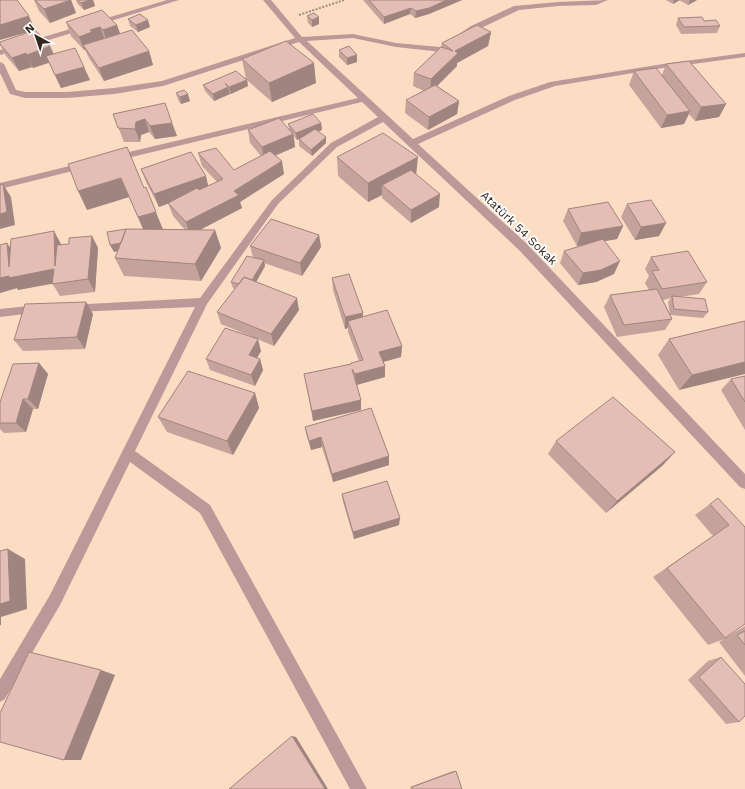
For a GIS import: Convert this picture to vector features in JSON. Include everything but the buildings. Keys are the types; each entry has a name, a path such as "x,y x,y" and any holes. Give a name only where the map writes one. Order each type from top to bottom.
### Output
{"street":[{"path":"0,53 175,0"},
{"name":"Atatürk 54 Sokak","path":"267,0 300,39 523,247 745,483"},
{"path":"0,64 13,92 25,95 98,93 163,83 300,39 353,36 396,45 442,50 474,28 517,8 558,4 596,3 604,0"},
{"path":"411,144 512,98 553,84 662,66 745,55"},
{"path":"108,160 363,99"},
{"path":"0,694 55,600 203,302 274,202 334,145 383,118"},
{"path":"0,186 93,163"},
{"path":"64,308 203,302"},
{"path":"0,314 26,310 49,309"},
{"path":"128,453 205,509 359,789"}],"path":[{"path":"283,20 344,0"}]}
